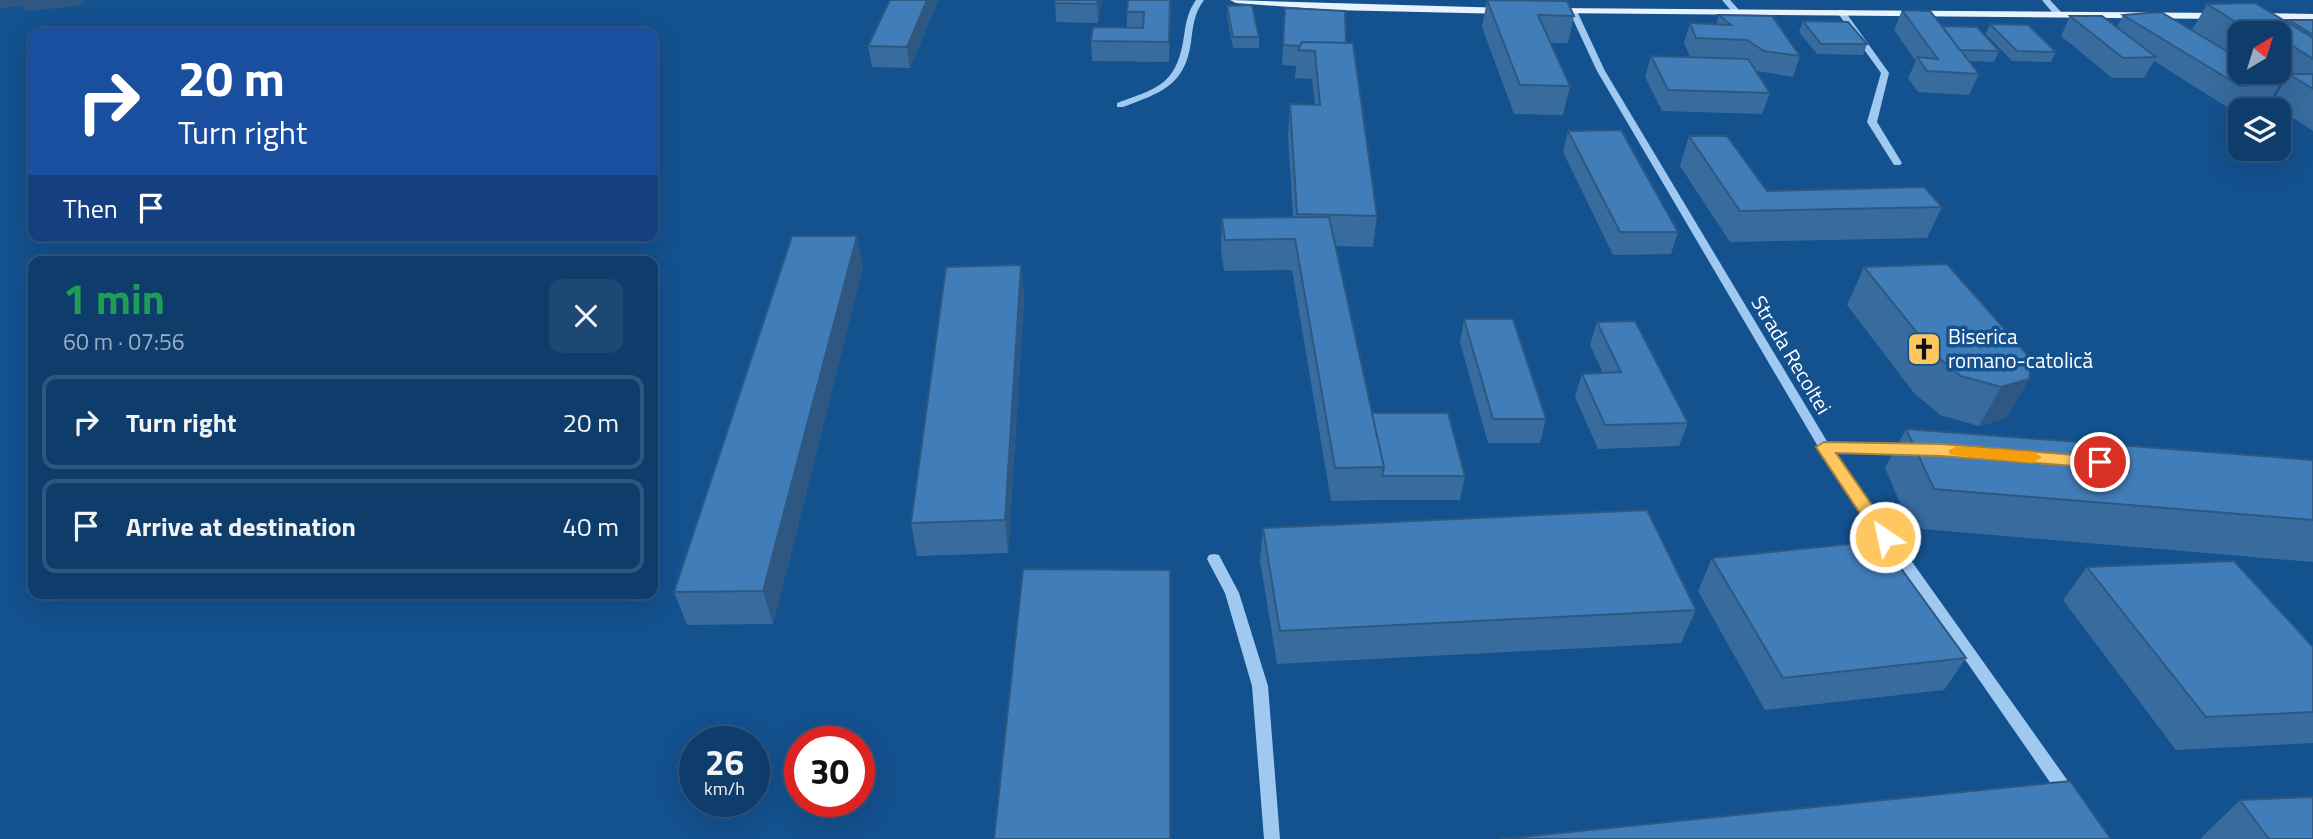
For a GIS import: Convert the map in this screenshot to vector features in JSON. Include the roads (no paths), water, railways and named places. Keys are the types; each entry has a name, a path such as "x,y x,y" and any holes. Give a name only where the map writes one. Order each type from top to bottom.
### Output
{"main road":[{"path":"1236,0 1332,7 1517,11"},
{"path":"1531,11 2313,18"}],"street":[{"path":"1119,105 1162,90 1177,76 1186,59 1190,12 1199,0"},
{"path":"1726,0 1737,11"},
{"path":"2046,0 2059,15"},
{"name":"Strada Recoltei","path":"1573,10 1601,71 1824,447 2076,806"},
{"path":"1841,12 1885,73 1872,122 1897,163"},
{"path":"1824,447 1928,450"},
{"path":"1214,559 1232,593 1260,686 1272,839"}],"place":[{"name":"Biserica romano-catolică","path":"1924,349"}]}
